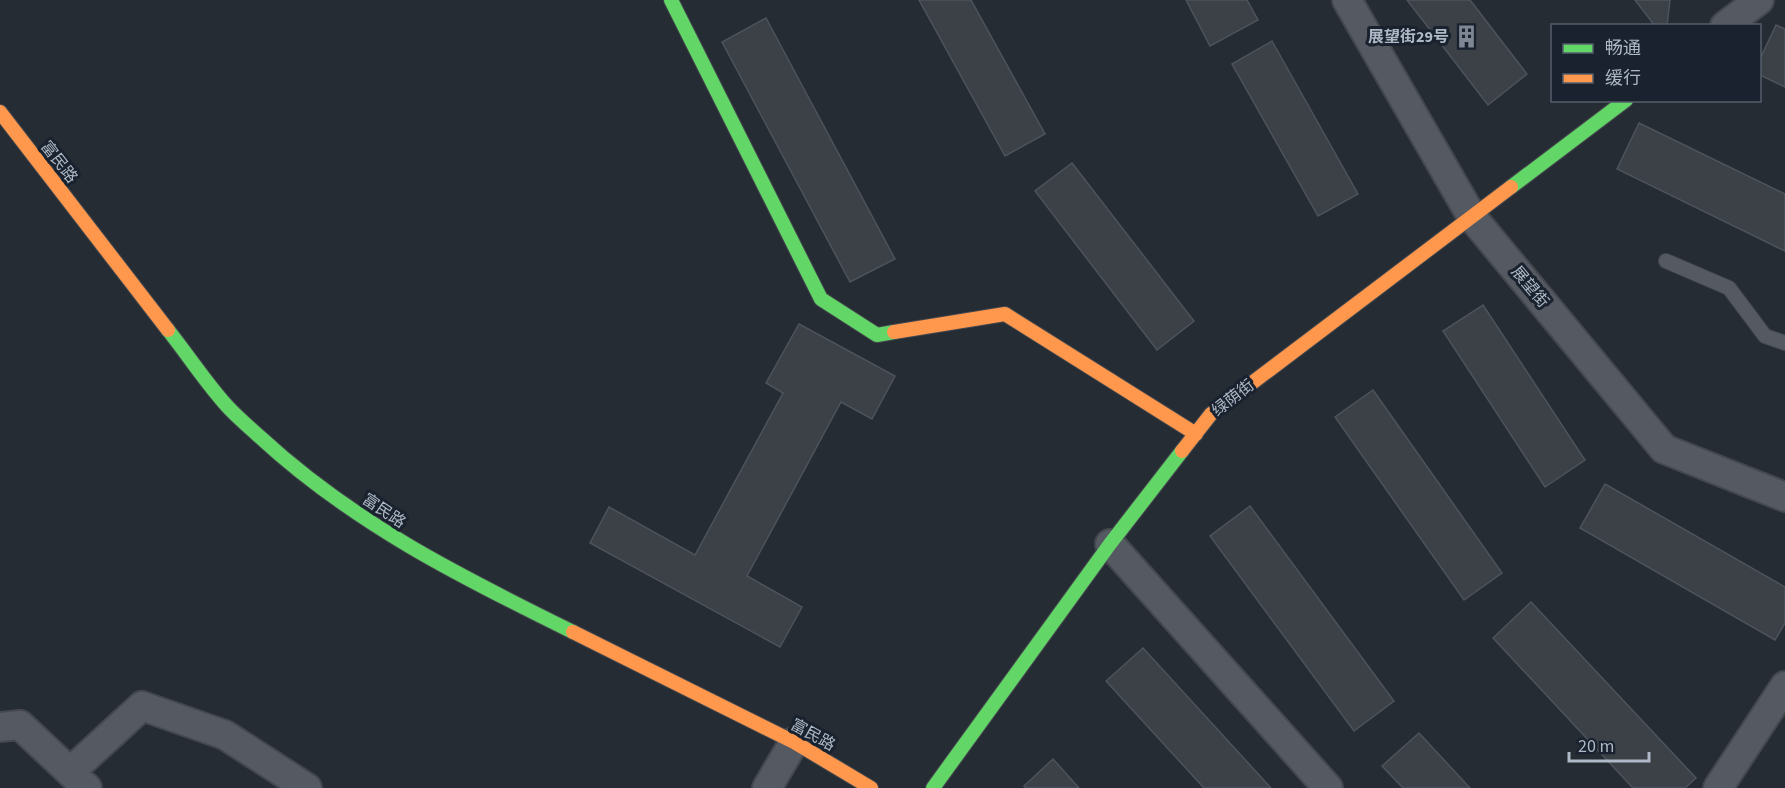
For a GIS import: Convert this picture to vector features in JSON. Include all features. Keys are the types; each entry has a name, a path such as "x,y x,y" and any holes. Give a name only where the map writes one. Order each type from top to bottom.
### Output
{"street":[{"path":"671,0 821,299 877,335 1005,314 1196,434"},
{"name":"展望街","path":"1347,0 1472,217 1664,448 1785,497"},
{"path":"1728,24 1759,0"},
{"name":"绿荫街","path":"933,788 1110,544 1211,414 1623,102"},
{"name":"富民路","path":"0,112 227,406 287,462 400,542 457,575 794,742 835,779 871,788"},
{"path":"1110,544 1328,788"},
{"path":"1718,788 1785,686"},
{"path":"0,727 20,724 78,780 142,706 225,735 308,788"},
{"path":"767,788 794,742"}],"lane":[{"path":"1666,261 1729,288 1765,336 1785,342"}],"building":[{"path":"919,0 971,0 1045,134 1005,156"},
{"path":"1186,0 1247,0 1258,20 1210,46"},
{"name":"展望街29号","path":"1407,0 1470,0 1527,74 1488,105"},
{"path":"1635,0 1670,0 1667,24 1653,24"},
{"path":"766,18 895,259 850,282 722,42"},
{"path":"1776,25 1785,29 1785,87 1761,75 1761,57"},
{"path":"1272,41 1358,194 1318,216 1232,64"},
{"path":"1639,123 1785,194 1785,251 1617,169"},
{"path":"1072,163 1194,321 1157,350 1035,191"},
{"path":"1483,305 1585,460 1545,487 1443,331"},
{"path":"799,324 895,376 872,419 841,402 747,576 802,607 780,647 590,543 609,507 695,555 783,393 766,383"},
{"path":"1373,390 1502,573 1464,600 1335,417"},
{"path":"1605,484 1785,587 1785,623 1775,640 1580,528"},
{"path":"1250,506 1394,701 1354,731 1210,536"},
{"path":"1531,602 1696,778 1685,788 1633,788 1493,638"},
{"path":"1143,648 1271,788 1204,788 1106,681"},
{"path":"1419,733 1470,788 1403,788 1382,766"},
{"path":"1053,759 1079,788 1026,788 1024,786"}],"traffic: fast":[{"path":"671,0 821,299 877,335 894,332"},
{"path":"1511,187 1623,102"},
{"path":"168,330 231,410 296,468 332,496 370,522 449,569 573,632"},
{"path":"933,788 1110,544 1182,451"}],"traffic: slow":[{"path":"0,112 168,330"},
{"path":"1182,451 1211,414 1511,187"},
{"path":"894,332 1005,314 1196,434"},
{"path":"573,632 794,742 871,788"}],"place":[{"name":"展望街29号","path":"1467,37"}]}
